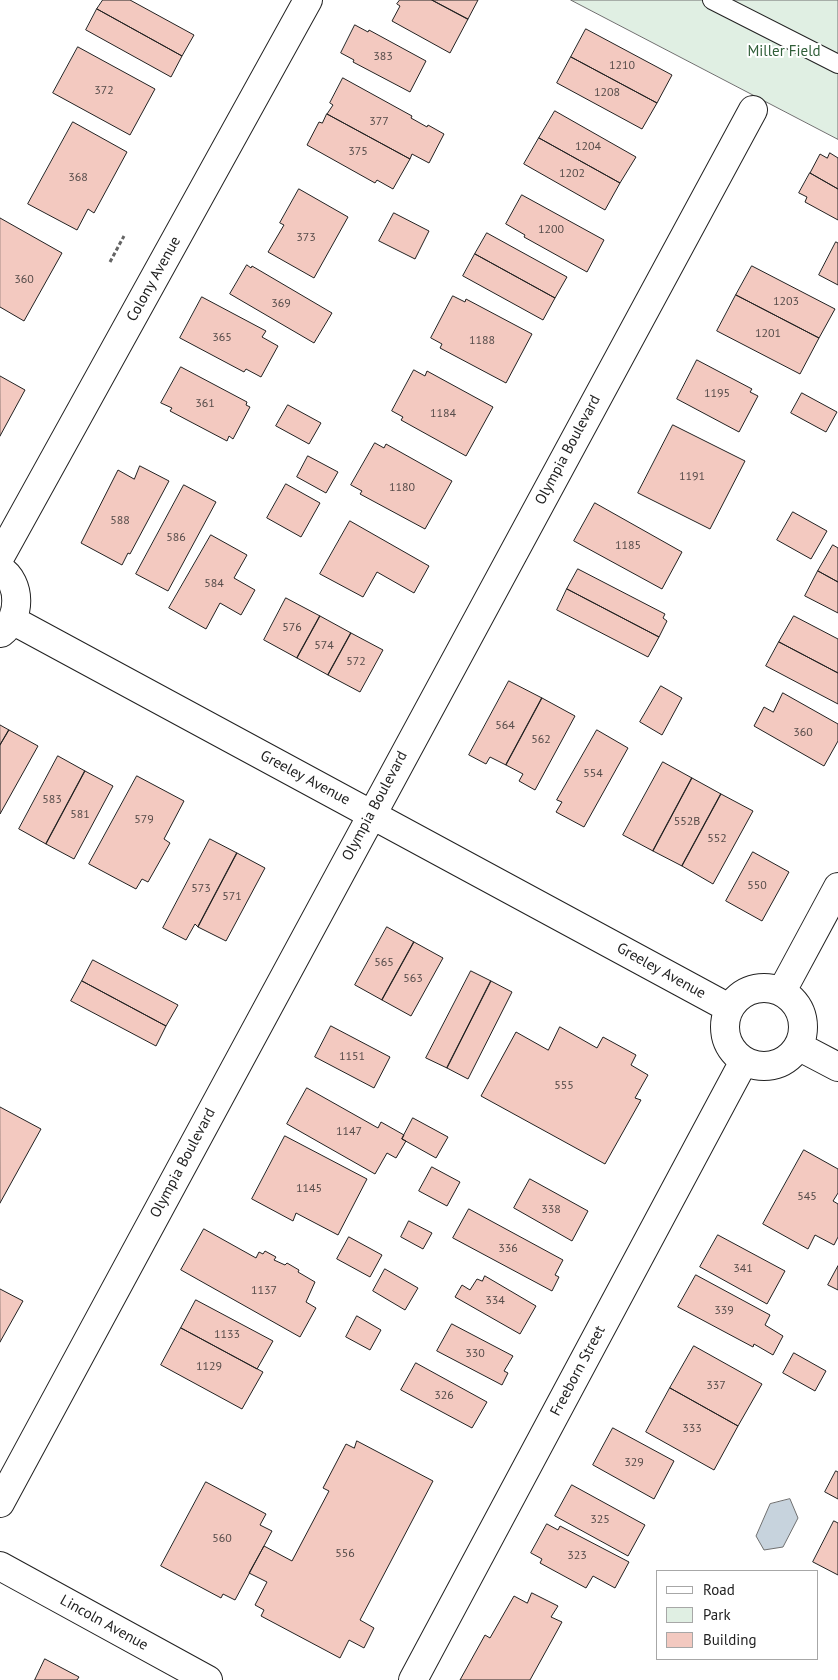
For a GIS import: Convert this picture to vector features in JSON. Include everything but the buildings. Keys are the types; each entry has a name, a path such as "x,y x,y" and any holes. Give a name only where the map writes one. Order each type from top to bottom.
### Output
{"street":[{"name":"Colony Avenue","path":"0,557 308,0"},
{"name":"Olympia Boulevard","path":"0,1503 753,110"},
{"path":"0,569 12,583 16,595 16,608 6,627"},
{"name":"Greeley Avenue","path":"6,627 372,814 729,1008"},
{"path":"782,992 838,887"},
{"path":"756,988 769,988 782,992 800,1010 803,1034 798,1046 790,1056 780,1063 768,1066 755,1066 744,1061 733,1053 726,1040 724,1029 729,1008 735,999 743,993 756,988"},
{"path":"798,1046 838,1067"},
{"name":"Freeborn Street","path":"413,1680 744,1061"},
{"name":"Lincoln Avenue","path":"0,1566 208,1680"}],"lane":[{"path":"712,0 838,64"}],"path":[{"path":"110,262 124,236"}],"green space":[{"name":"Miller Field","path":"571,0 838,0 838,139"}],"shaded area":[{"path":"790,1499 798,1518 783,1547 764,1550 756,1536 770,1504"}]}
